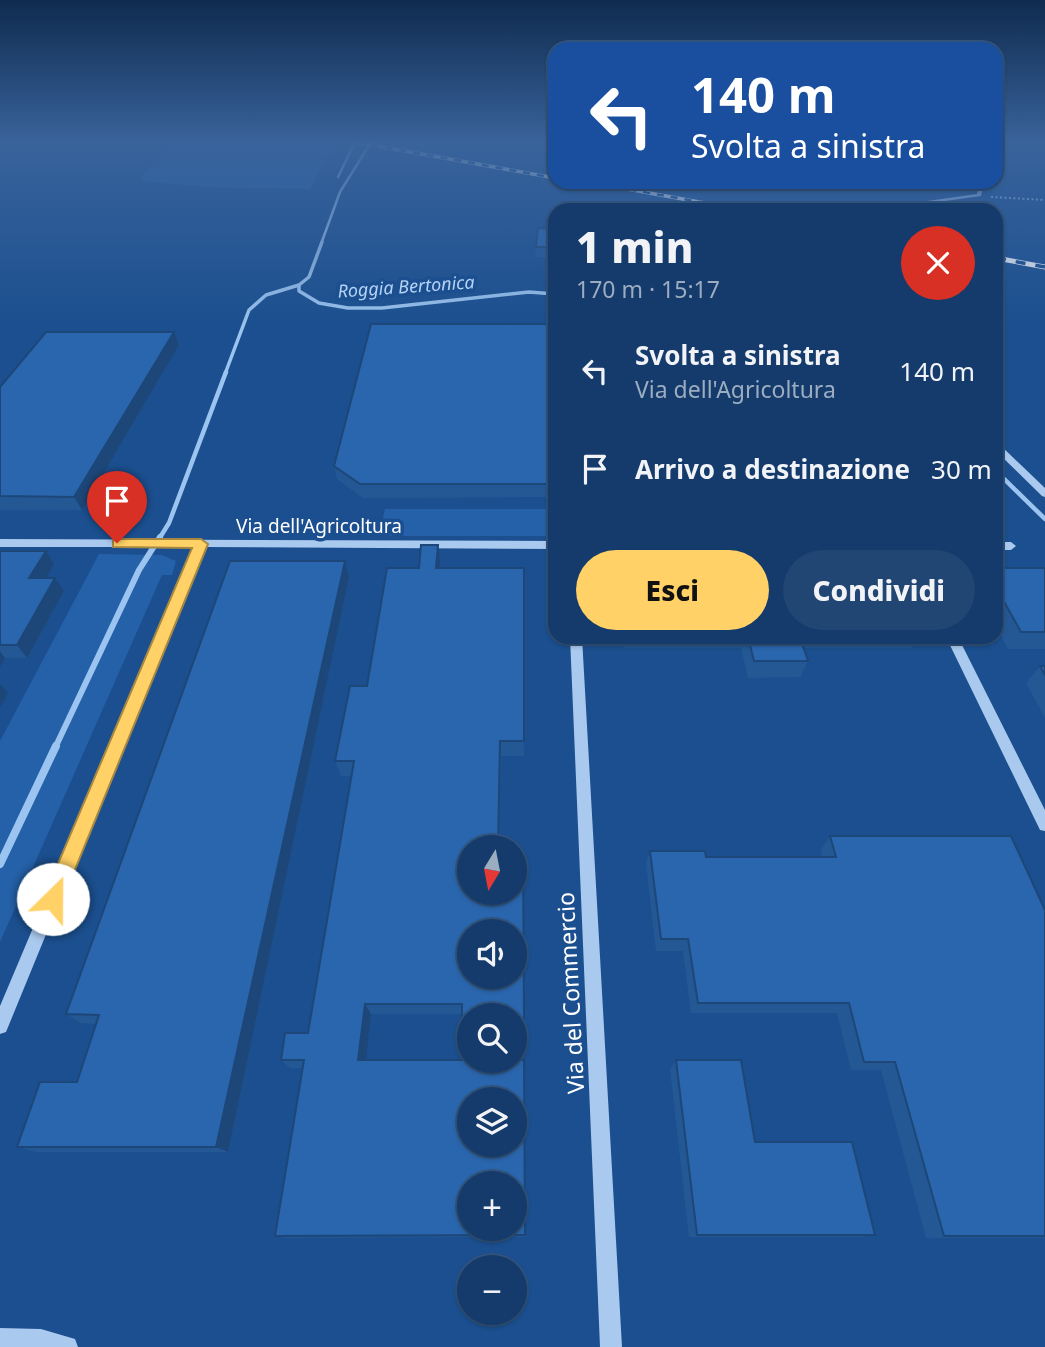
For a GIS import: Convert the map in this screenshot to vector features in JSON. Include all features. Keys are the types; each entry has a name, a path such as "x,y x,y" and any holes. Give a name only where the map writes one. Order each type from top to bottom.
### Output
{"street":[{"path":"1003,453 1045,494"},
{"name":"Via dell'Agricoltura","path":"0,543 548,545"},
{"path":"0,1026 201,544"},
{"path":"1003,546 1011,546"},
{"name":"Via del Commercio","path":"576,644 611,1347"},
{"path":"955,644 1045,825"},
{"path":"0,1339 41,1340 67,1347"}],"shaded area":[{"path":"385,509 548,509 548,536 379,536"},
{"path":"99,554 162,555 176,561 172,575 162,575 0,942 0,741"}],"building":[{"path":"538,228 548,229 548,247 536,247"},
{"path":"371,324 548,324 548,484 360,484 334,466"},
{"path":"46,332 174,332 74,497 0,496 0,387"},
{"path":"421,545 438,545 436,568 524,568 524,741 500,741 498,835 457,835 457,905 523,905 523,919 457,919 457,989 524,989 524,1003 365,1004 358,1060 457,1060 457,1073 524,1073 524,1087 457,1087 457,1157 525,1157 525,1171 457,1171 457,1235 275,1236 304,1060 281,1060 285,1033 308,1033 354,761 335,761 350,686 367,686 387,568 419,568"},
{"path":"0,551 46,551 29,578 55,578 17,645 0,645"},
{"path":"230,561 345,561 216,1147 17,1147 40,1082 77,1082 99,1015 66,1014"},
{"path":"1003,568 1045,568 1045,632 1021,632 1003,600"},
{"path":"750,644 802,644 808,661 754,661"},
{"path":"830,836 1011,836 1045,910 1045,1236 944,1236 895,1062 864,1062 849,1003 698,1003 688,939 661,939 650,851 705,851 706,857 836,857"},
{"path":"676,1060 741,1060 755,1142 852,1142 875,1235 697,1235"}],"waterway":[{"name":"Roggia Bertonica","path":"321,244 336,203"},
{"name":"Roggia Bertonica","path":"299,285 309,277 322,242"},
{"path":"225,374 249,310 266,295 299,285"},
{"name":"Roggia Bertonica","path":"299,285 299,291 319,303 348,308 382,308 529,292 548,293"},
{"path":"159,539 169,523 226,372"},
{"name":"Roggia Bertonica","path":"1003,478 1045,519"},
{"path":"55,748 139,570 160,537"},
{"path":"0,864 56,746"}],"railway":[{"path":"1003,259 1045,267"}],"route":[{"path":"53,899 201,544 117,543"}]}
